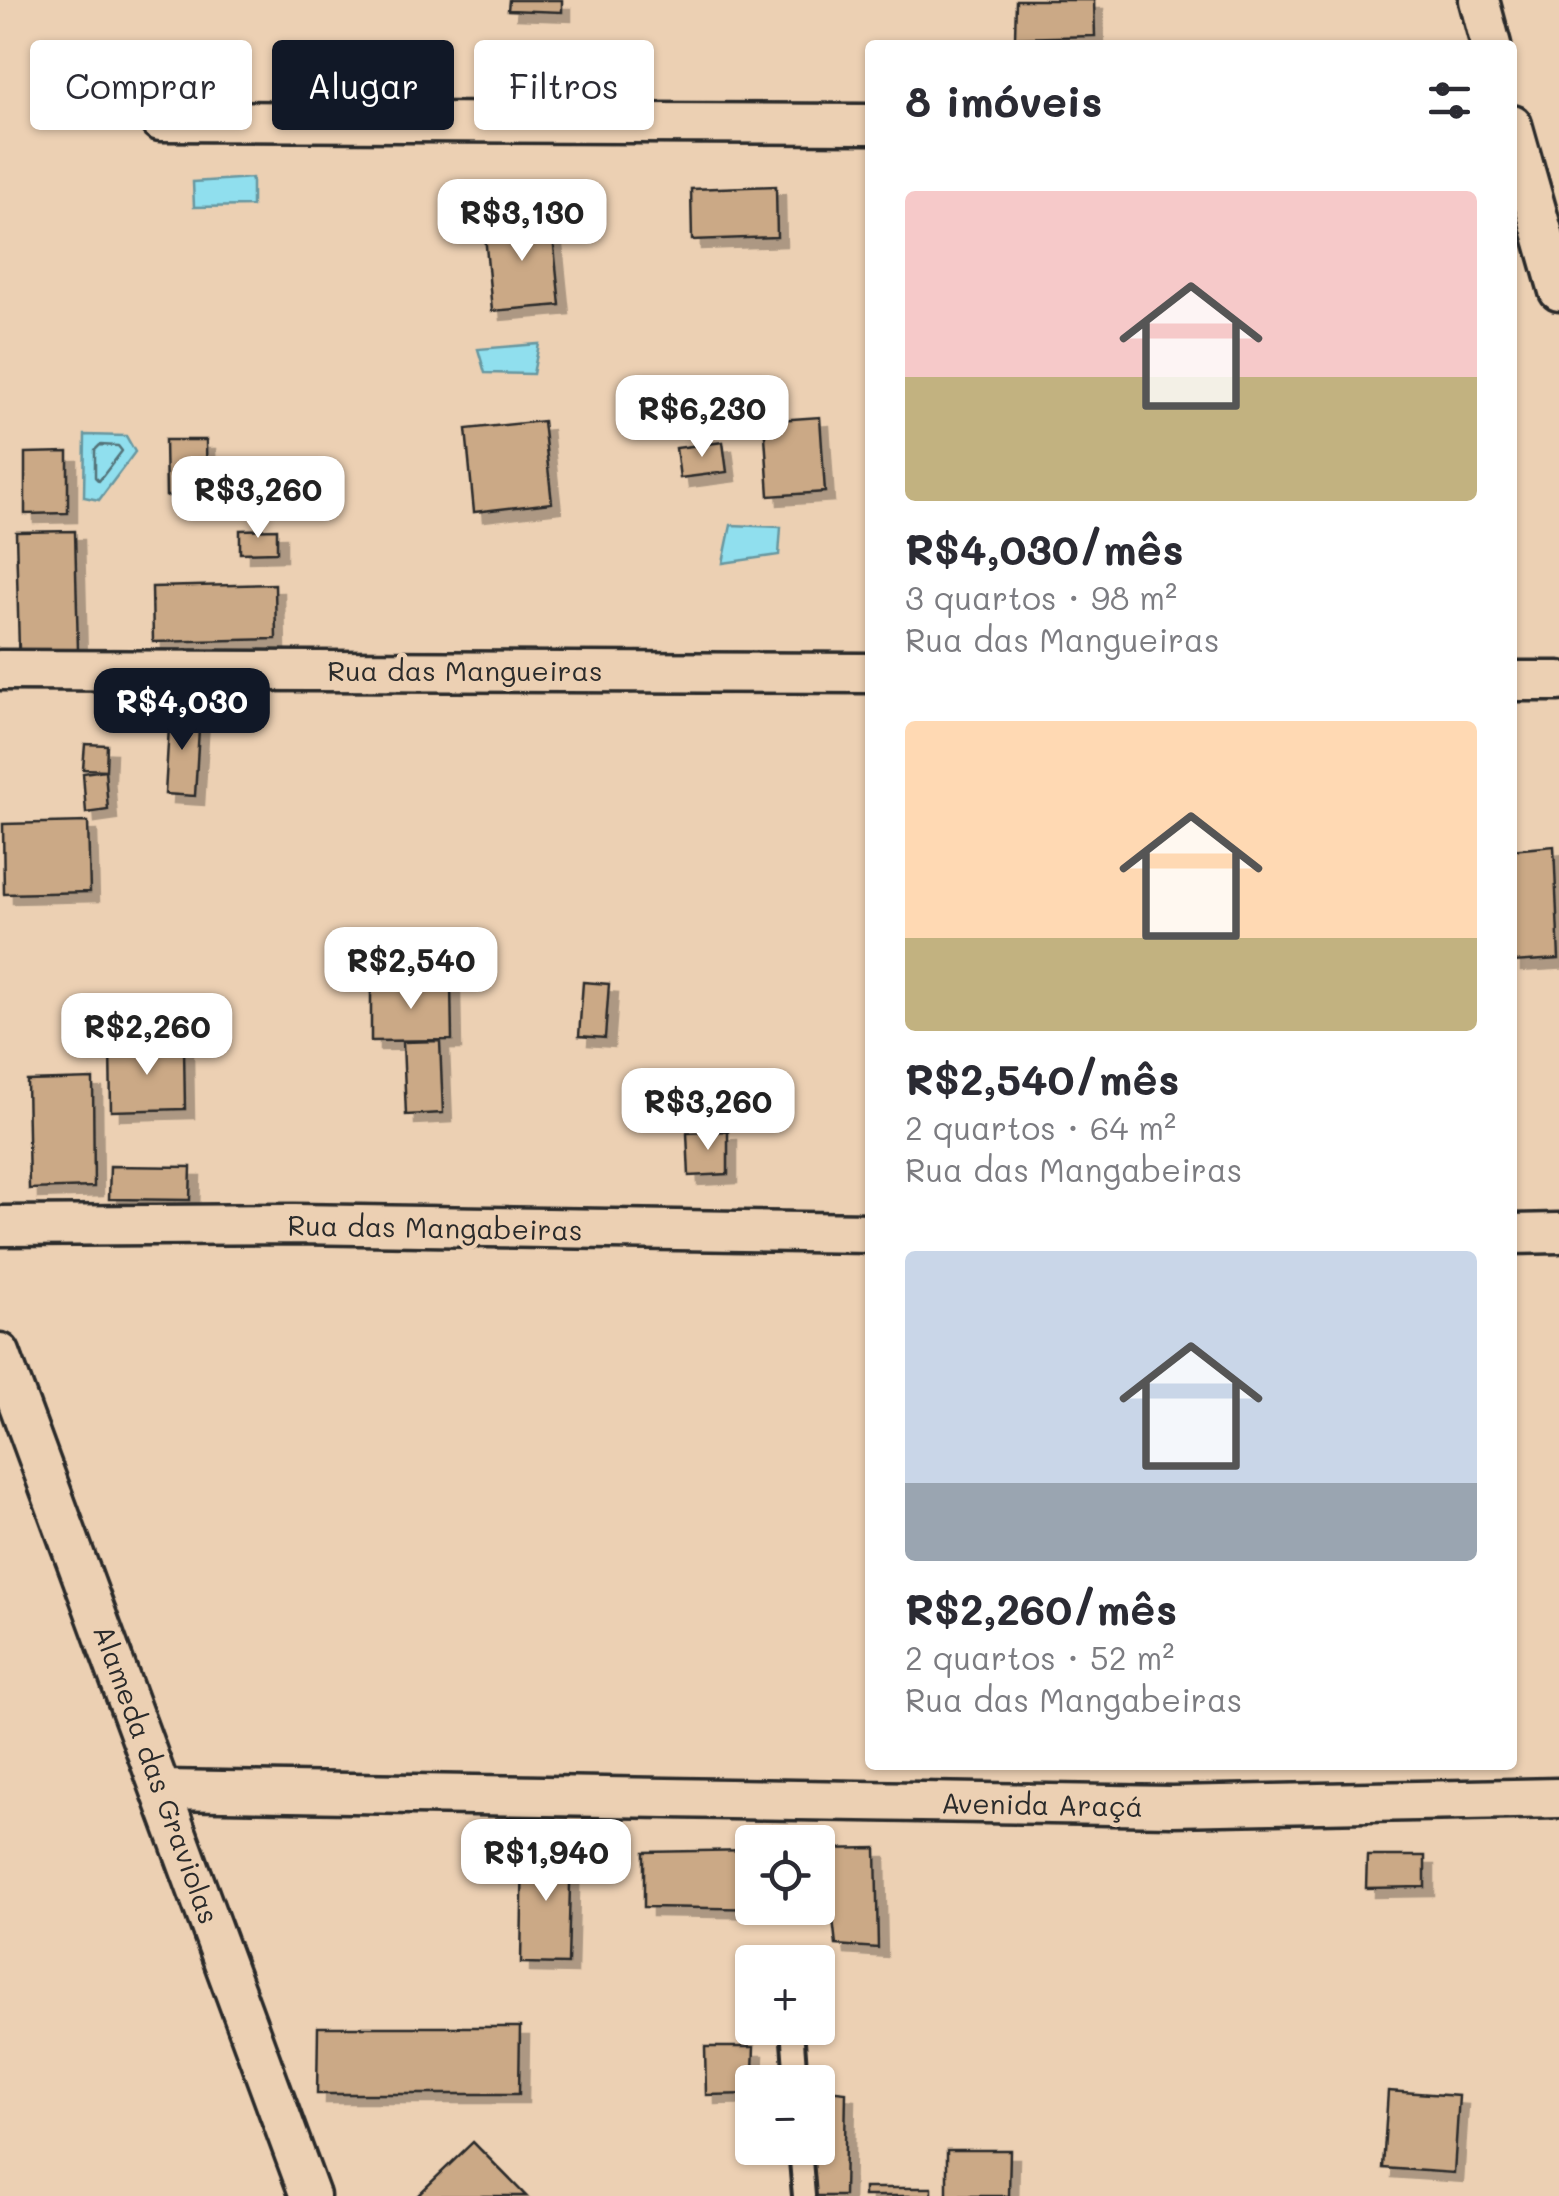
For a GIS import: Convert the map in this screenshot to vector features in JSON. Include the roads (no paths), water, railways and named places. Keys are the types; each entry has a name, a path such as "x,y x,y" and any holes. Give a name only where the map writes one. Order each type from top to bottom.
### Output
{"street":[{"path":"1479,0 1490,40"},
{"path":"252,121 865,124"},
{"path":"1517,142 1559,292"},
{"name":"Rua das Mangueiras","path":"0,670 865,674"},
{"path":"1517,680 1559,681"},
{"name":"Rua das Mangabeiras","path":"0,1226 294,1224 865,1233"},
{"path":"1517,1234 1559,1233"},
{"name":"Alameda das Graviolas","path":"0,1352 310,2196"},
{"name":"Avenida Araçá","path":"164,1790 1172,1806 1559,1798"}],"lane":[{"path":"801,2165 804,2196"}],"water":[{"path":"252,178 252,206 194,207 193,182"},
{"path":"539,344 533,374 485,373 478,349"},
{"path":"85,435 126,436 135,452 99,500 84,497"},
{"path":"731,525 781,527 779,555 723,563"}]}
